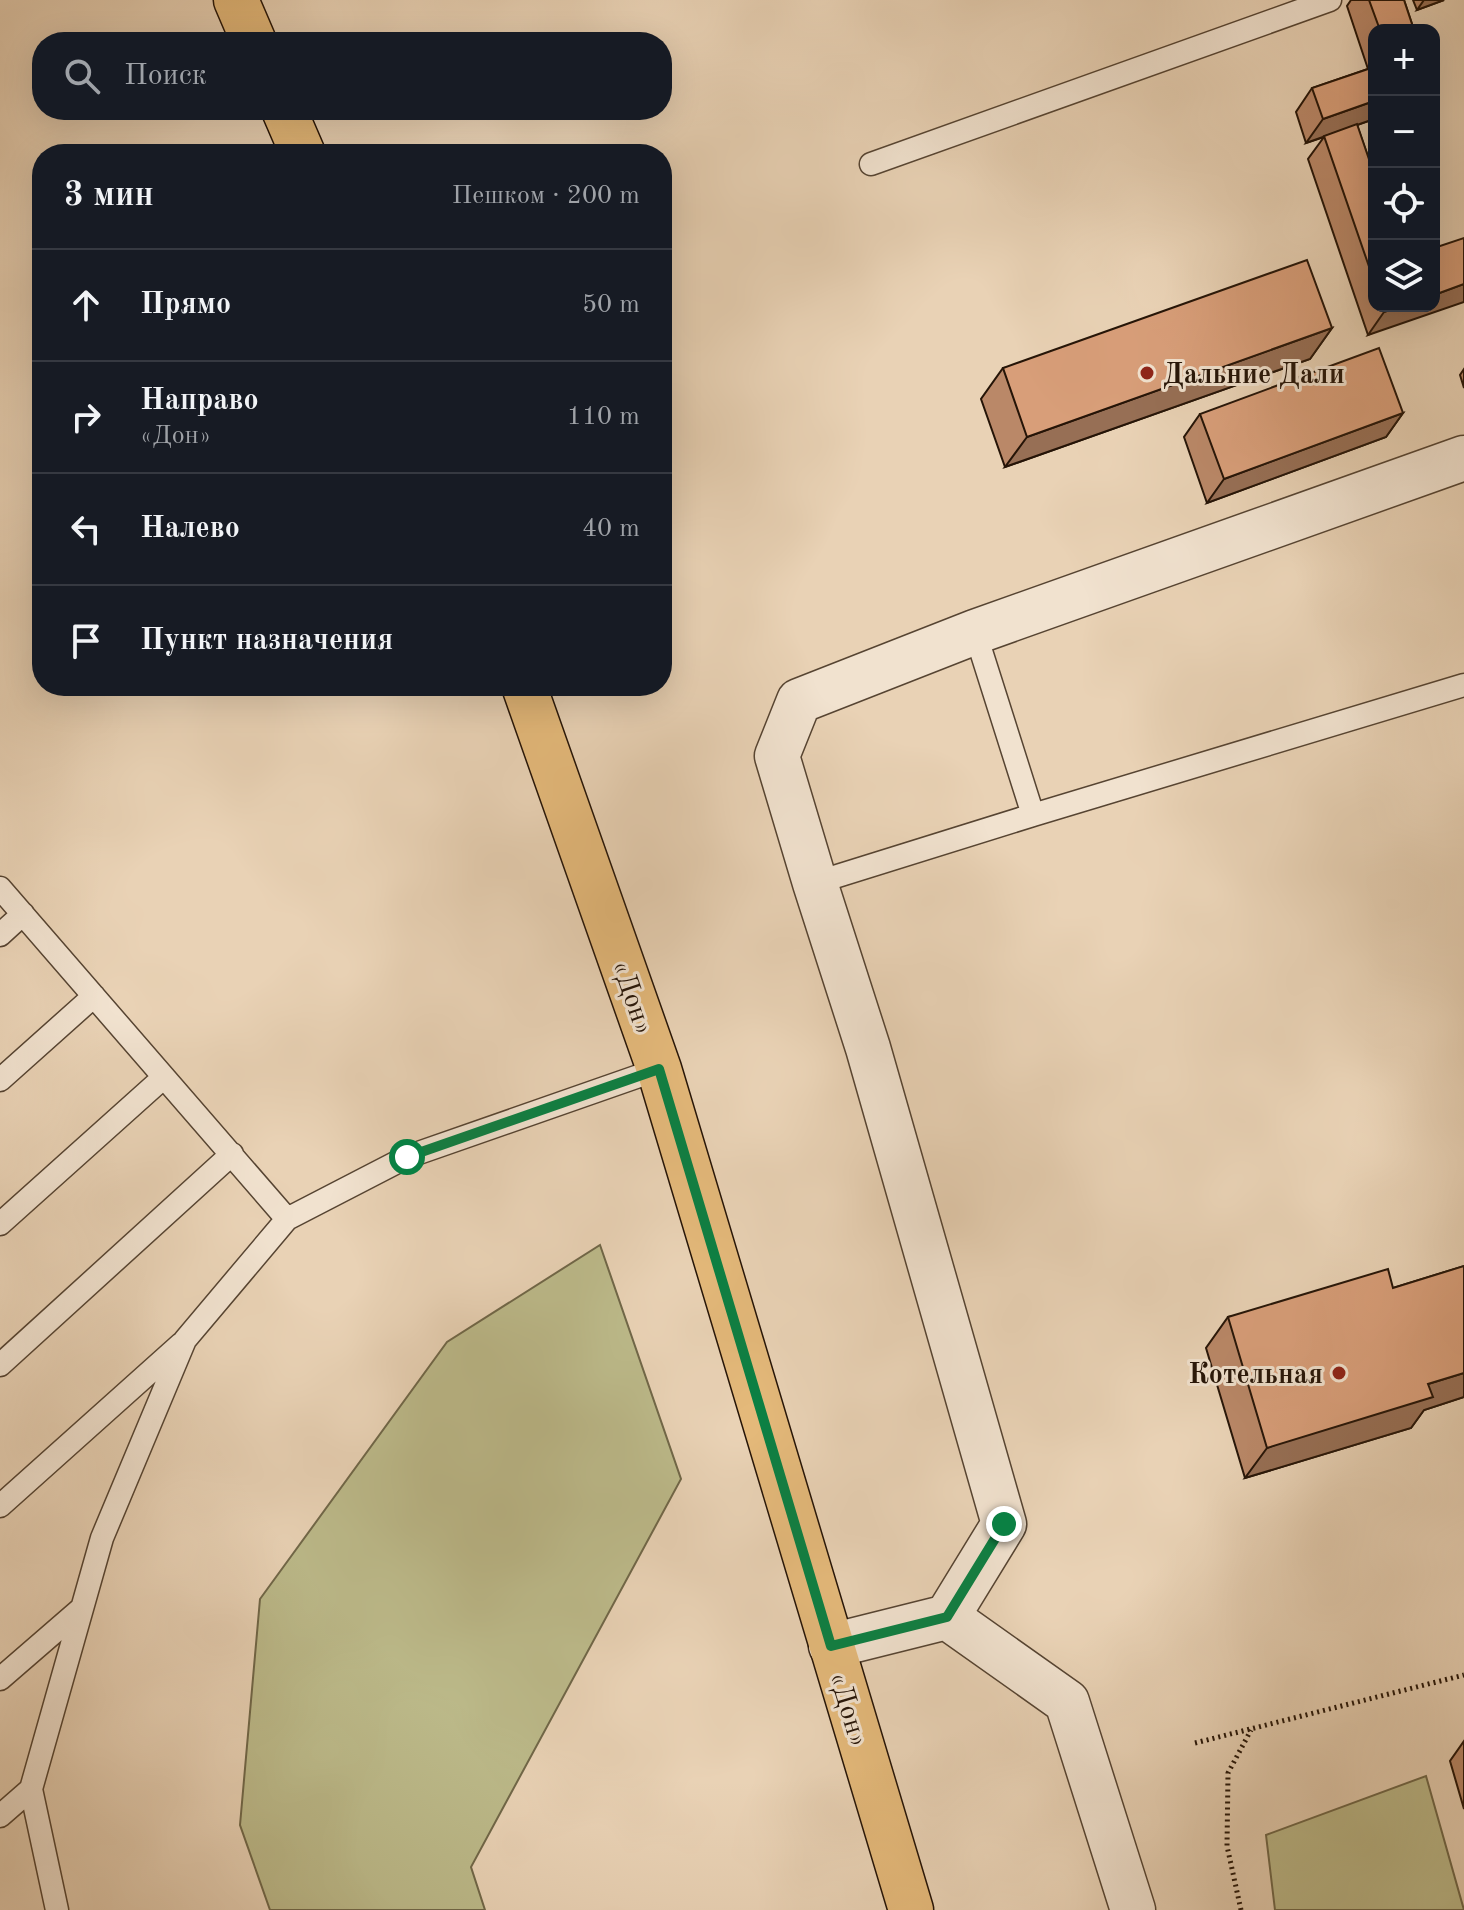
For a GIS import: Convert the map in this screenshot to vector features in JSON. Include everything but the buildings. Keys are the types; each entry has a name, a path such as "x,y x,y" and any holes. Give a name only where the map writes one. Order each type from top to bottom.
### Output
{"main road":[{"path":"236,0 250,32"},
{"path":"288,120 299,144"},
{"name":"«Дон»","path":"528,696 659,1069 911,1910"}],"street":[{"path":"831,1646 947,1617 1004,1524 868,1048 777,756 799,701 975,632 1464,458"},
{"path":"947,1617 1067,1702 1133,1910"}],"lane":[{"path":"871,164 1330,0"},
{"path":"975,632 1033,815"},
{"path":"815,883 1464,685"},
{"path":"0,888 287,1219"},
{"path":"0,935 23,914"},
{"path":"0,1080 94,996"},
{"path":"0,1506 185,1340 287,1219 407,1157 659,1069"},
{"path":"0,1224 164,1077"},
{"path":"0,1365 232,1154"},
{"path":"50,1906 31,1789 102,1538 185,1340"},
{"path":"0,1679 83,1607"},
{"path":"0,1816 31,1789"}],"path":[{"path":"1195,1743 1464,1675"},
{"path":"1241,1910 1227,1846 1228,1773 1251,1729"}],"shaded area":[{"path":"600,1245 681,1479 471,1867 485,1910 270,1910 240,1825 260,1599 447,1342"},
{"path":"1426,1776 1464,1910 1275,1910 1266,1835"}],"place":[{"name":"Дальние Дали","path":"1147,373"},
{"name":"Котельная","path":"1339,1373"}],"route":[{"path":"407,1157 659,1069 831,1646 947,1617 1004,1524"}]}
